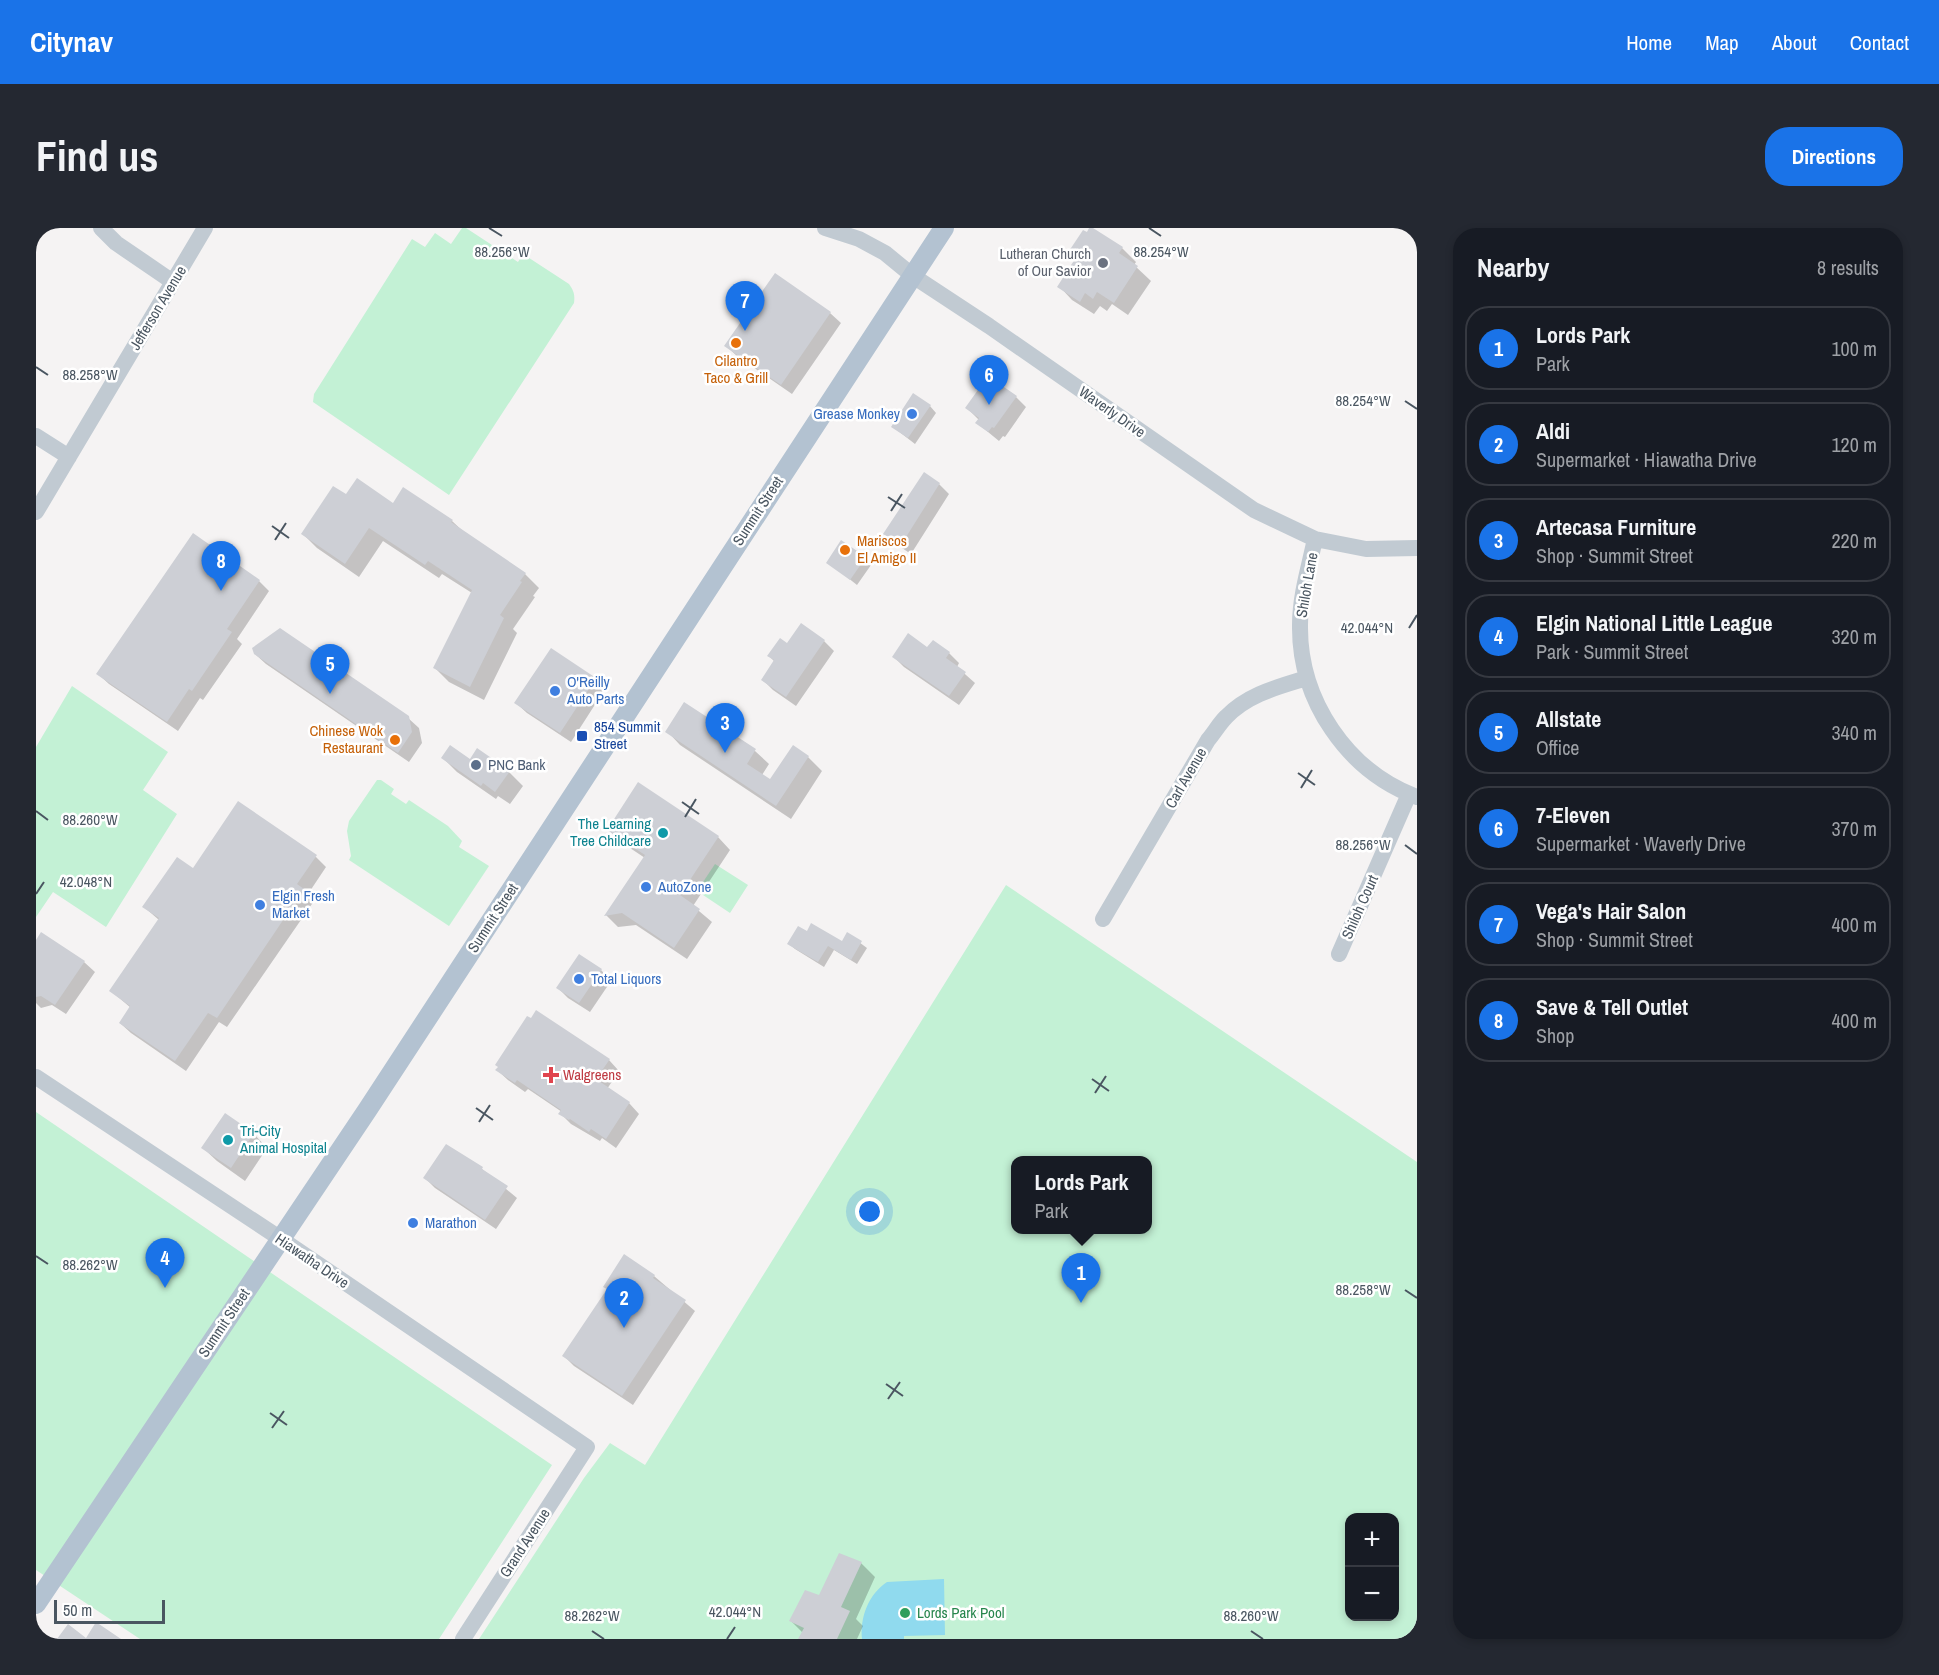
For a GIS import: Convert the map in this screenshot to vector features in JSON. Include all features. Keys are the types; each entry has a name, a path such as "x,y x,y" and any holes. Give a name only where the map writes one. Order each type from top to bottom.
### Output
{"main road":[{"name":"Summit Street","path":"36,1604 430,1016 944,228"}],"street":[{"path":"101,228 116,243 173,282"},
{"name":"Jefferson Avenue","path":"36,512 205,228"},
{"name":"Waverly Drive","path":"825,228 859,239 878,249 913,276 1254,510 1315,539 1366,549 1417,548"},
{"path":"36,436 69,457"},
{"name":"Shiloh Lane","path":"1315,539 1301,600 1300,642 1307,678 1319,708 1343,745 1367,767 1413,796"},
{"name":"Carl Avenue","path":"1103,919 1208,740 1225,717 1260,693 1307,678"},
{"name":"Shiloh Court","path":"1339,954 1413,796"},
{"name":"Hiawatha Drive","path":"36,1077 281,1239 587,1447"},
{"name":"Grand Avenue","path":"463,1639 587,1447"}],"green space":[{"path":"462,228 466,228 518,262 523,254 569,284 574,293 574,303 449,495 313,402 314,394 412,239 425,247 435,233 451,244"},
{"path":"72,686 168,752 143,790 177,814 106,927 53,892 36,917 36,747"},
{"path":"377,780 381,780 394,789 391,794 406,804 409,800 448,826 462,841 459,847 489,866 449,926 349,860 351,856 347,831 349,821"},
{"path":"715,864 748,885 730,913 697,891"},
{"path":"1006,885 1417,1162 1417,1639 479,1639 584,1478 610,1443 645,1465"},
{"path":"36,1112 552,1465 439,1639 140,1639 36,1570"}],"water":[{"name":"Lords Park Pool","path":"944,1579 945,1635 904,1636 904,1639 862,1639 864,1615 870,1600 880,1587 887,1582"}],"building":[{"name":"Lutheran Church of Our Savior","path":"1089,228 1093,228 1123,247 1119,253 1138,266 1114,303 1097,292 1093,299 1085,293 1080,302 1057,287 1075,259 1067,254 1083,230 1087,232"},
{"path":"775,273 831,312 781,385 724,346"},
{"path":"988,376 1017,396 994,428 992,427 988,432 975,423 979,418 965,408"},
{"name":"Grease Monkey","path":"913,393 931,405 908,438 891,427"},
{"path":"924,472 940,483 901,545 883,534"},
{"path":"357,478 393,503 403,487 526,573 500,615 504,618 470,687 433,668 472,590 428,561 425,565 369,528 345,564 301,534 333,486 346,494"},
{"path":"193,533 260,580 227,629 232,632 192,691 189,689 167,722 96,674"},
{"name":"Mariscos El Amigo II","path":"841,540 866,557 850,580 826,563"},
{"path":"801,623 825,640 786,697 761,680 774,660 767,656 780,638 787,643"},
{"path":"280,628 409,716 412,732 398,753 254,654 252,648"},
{"path":"908,633 927,647 933,640 950,652 946,658 966,672 949,696 892,657"},
{"name":"O'Reilly Auto Parts","path":"551,648 596,678 560,733 514,703"},
{"path":"684,702 756,749 747,764 770,779 793,745 809,756 776,806 665,732"},
{"name":"PNC Bank","path":"450,745 470,759 477,748 510,771 495,792 483,783 481,786 441,758"},
{"path":"638,782 719,836 680,895 700,909 674,948 622,913 604,916 645,855 607,830"},
{"path":"238,801 317,855 297,884 304,889 217,1018 208,1013 175,1061 119,1023 130,1006 109,991 159,918 142,907 177,857 193,868"},
{"path":"811,923 842,941 847,932 862,941 851,960 828,946 818,962 787,944 798,926 807,931"},
{"path":"41,932 85,961 55,1005 41,996 36,997 36,940"},
{"name":"Total Liquors","path":"579,954 602,969 579,1003 556,988"},
{"name":"Walgreens","path":"536,1010 610,1059 596,1079 630,1102 606,1139 591,1129 589,1132 558,1114 561,1110 517,1080 515,1083 495,1070 498,1067 495,1065 527,1016 531,1018"},
{"name":"Tri-City Animal Hospital","path":"225,1113 254,1133 231,1168 201,1148"},
{"path":"446,1144 508,1186 485,1220 423,1178"},
{"path":"624,1254 655,1275 653,1278 686,1300 622,1396 562,1356 607,1289 603,1287"},
{"path":"839,1553 862,1562 841,1607 850,1611 837,1639 798,1639 804,1628 789,1621 805,1590 819,1595"},
{"path":"96,1622 121,1639 57,1639 68,1624 86,1638"}],"place":[{"name":"Lutheran Church of Our Savior","path":"1103,263"},
{"name":"Vega's Hair Salon","path":"745,331"},
{"name":"Cilantro Taco & Grill","path":"736,343"},
{"name":"7-Eleven","path":"989,405"},
{"name":"Grease Monkey","path":"912,414"},
{"name":"Mariscos El Amigo II","path":"845,550"},
{"name":"Save & Tell Outlet","path":"221,591"},
{"name":"O'Reilly Auto Parts","path":"555,691"},
{"name":"Allstate","path":"330,694"},
{"name":"854 Summit Street","path":"582,736"},
{"name":"Chinese Wok Restaurant","path":"395,740"},
{"name":"Artecasa Furniture","path":"725,753"},
{"name":"PNC Bank","path":"476,765"},
{"name":"The Learning Tree Childcare","path":"663,833"},
{"name":"AutoZone","path":"646,887"},
{"name":"Elgin Fresh Market","path":"260,905"},
{"name":"Total Liquors","path":"579,979"},
{"name":"Walgreens","path":"551,1075"},
{"name":"Tri-City Animal Hospital","path":"228,1140"},
{"name":"Marathon","path":"413,1223"},
{"name":"Elgin National Little League","path":"165,1288"},
{"name":"Lords Park","path":"1081,1303"},
{"name":"Aldi","path":"624,1328"},
{"name":"Lords Park Pool","path":"905,1613"}]}
